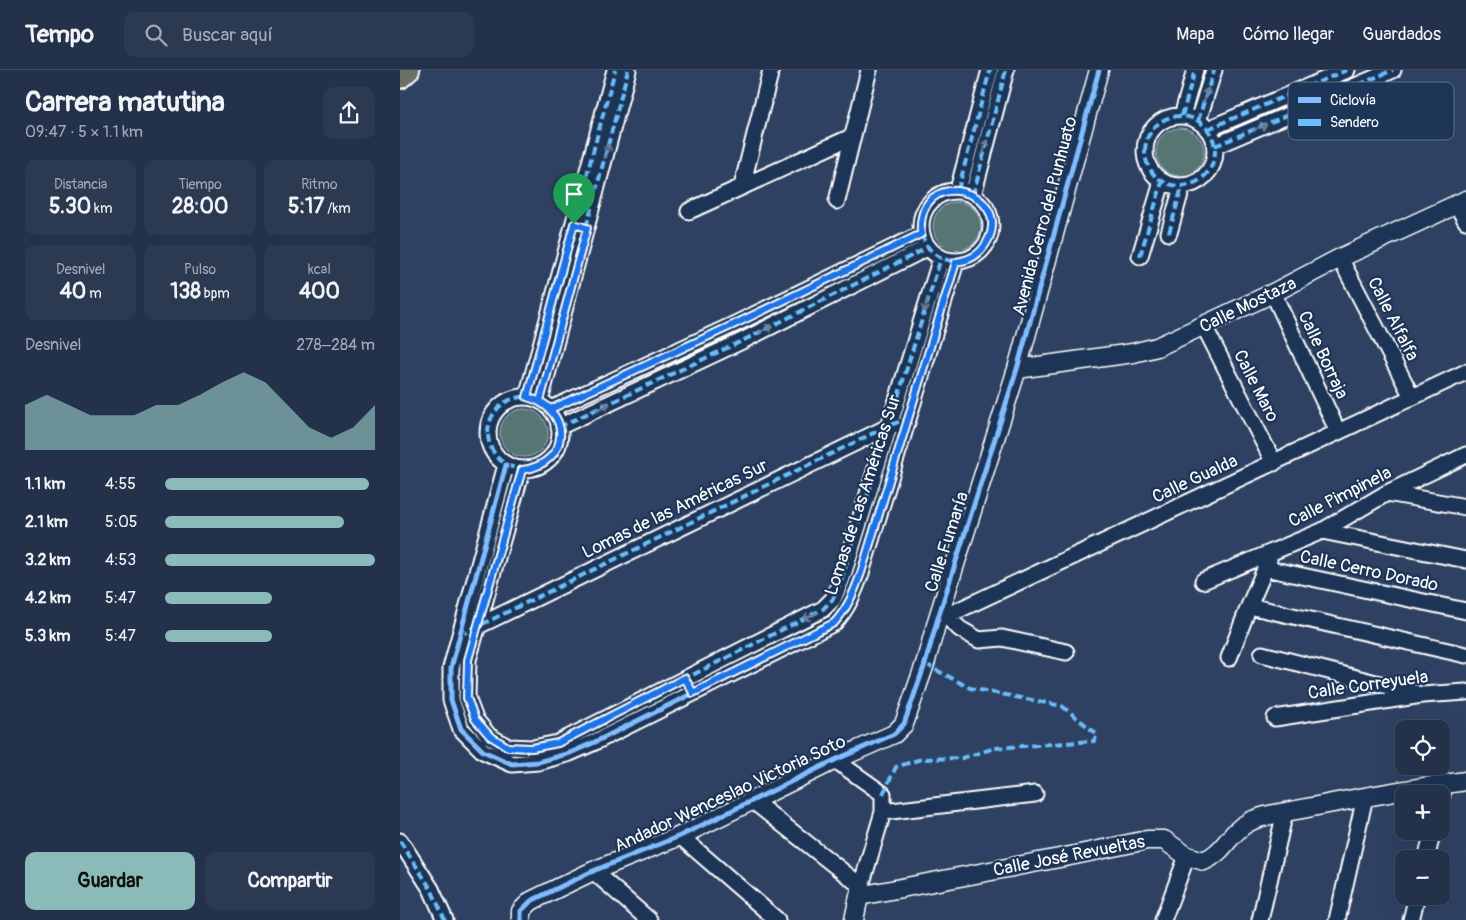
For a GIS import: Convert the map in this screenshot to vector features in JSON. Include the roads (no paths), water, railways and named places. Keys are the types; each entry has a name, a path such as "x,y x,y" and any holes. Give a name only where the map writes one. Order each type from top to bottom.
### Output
{"main road":[{"path":"400,77 408,70"}],"street":[{"path":"539,402 581,226 615,70"},
{"path":"581,226 628,70"},
{"path":"742,186 771,70"},
{"path":"837,202 851,137 869,70"},
{"path":"966,192 990,70"},
{"path":"966,192 1006,70"},
{"name":"Avenida Cerro del Punhuato","path":"1017,368 1099,70"},
{"path":"1182,116 1195,70"},
{"path":"1203,125 1214,70"},
{"path":"1316,82 1347,70"},
{"path":"1365,82 1393,70"},
{"path":"1203,125 1288,93"},
{"path":"1215,146 1288,115"},
{"path":"1182,116 1203,125 1215,146 1213,166 1208,174 1200,181 1182,187 1162,182 1153,174 1147,164 1145,153 1146,141 1152,131 1170,117 1182,116"},
{"path":"689,211 851,137"},
{"path":"1140,256 1162,182"},
{"path":"1169,233 1182,187"},
{"path":"947,191 966,192 981,201 987,209 991,219 990,235 983,249 976,256 966,260 948,260 924,241 920,223 923,212 937,196 947,191"},
{"path":"1461,202 1466,221"},
{"name":"Calle Mostaza","path":"1017,368 1133,353 1157,347 1273,293 1340,258 1461,202"},
{"path":"539,402 556,418 559,427 559,440 555,452 546,462 534,468 522,470 506,465 495,456 489,443 488,430 492,416 501,406 513,399 539,402 735,324 924,241"},
{"path":"559,427 742,341 924,241"},
{"name":"Calle Alfalfa","path":"1340,258 1412,398"},
{"name":"Lomas de Las Américas Sur","path":"506,465 451,668 451,700 461,729 483,751 512,764 538,762 570,753 834,623 844,613 861,573 907,419 948,260"},
{"name":"Lomas de Las Américas Sur","path":"522,470 468,660 467,698 475,719 490,736 508,747 532,748 558,743 823,610 833,598 842,578 888,426 948,260"},
{"name":"Calle Borraja","path":"1273,293 1338,432"},
{"path":"735,324 742,341"},
{"name":"Calle Maro","path":"1204,326 1274,463"},
{"name":"Calle Fumaría","path":"904,724 942,617 1017,368"},
{"name":"Calle Gualda","path":"942,617 1466,372"},
{"name":"Lomas de las Américas Sur","path":"460,635 888,426 907,419"},
{"name":"Calle Pimpinela","path":"1203,581 1322,531 1387,493 1466,455"},
{"path":"1387,493 1466,508"},
{"path":"1322,531 1466,560"},
{"path":"1229,658 1249,606 1274,550"},
{"name":"Calle Cerro Dorado","path":"1265,568 1466,611"},
{"path":"1249,606 1466,655"},
{"path":"942,617 979,640 1002,638 1066,652"},
{"path":"1262,654 1422,695"},
{"path":"685,678 693,693"},
{"name":"Calle Correyuela","path":"1275,718 1422,695 1466,692"},
{"name":"Andador Wenceslao Victoria Soto","path":"521,920 521,911 531,901 593,871 680,836 835,760 894,734 904,724"},
{"path":"835,760 883,794 883,812 860,891 854,920"},
{"path":"1450,788 1466,781"},
{"path":"883,812 1035,794"},
{"path":"1163,920 1187,856 1204,861 1215,856 1236,830 1250,821 1285,812 1365,797 1395,795"},
{"path":"1337,920 1365,797"},
{"name":"Andador Wenceslao Victoria Soto","path":"753,800 860,891"},
{"path":"1260,920 1285,812"},
{"path":"680,836 777,920"},
{"name":"Calle José Revueltas","path":"860,891 1061,858 1147,840 1164,840 1187,856"},
{"path":"400,841 431,889 446,920"},
{"path":"593,871 649,920"},
{"path":"1411,920 1415,905"}]}
